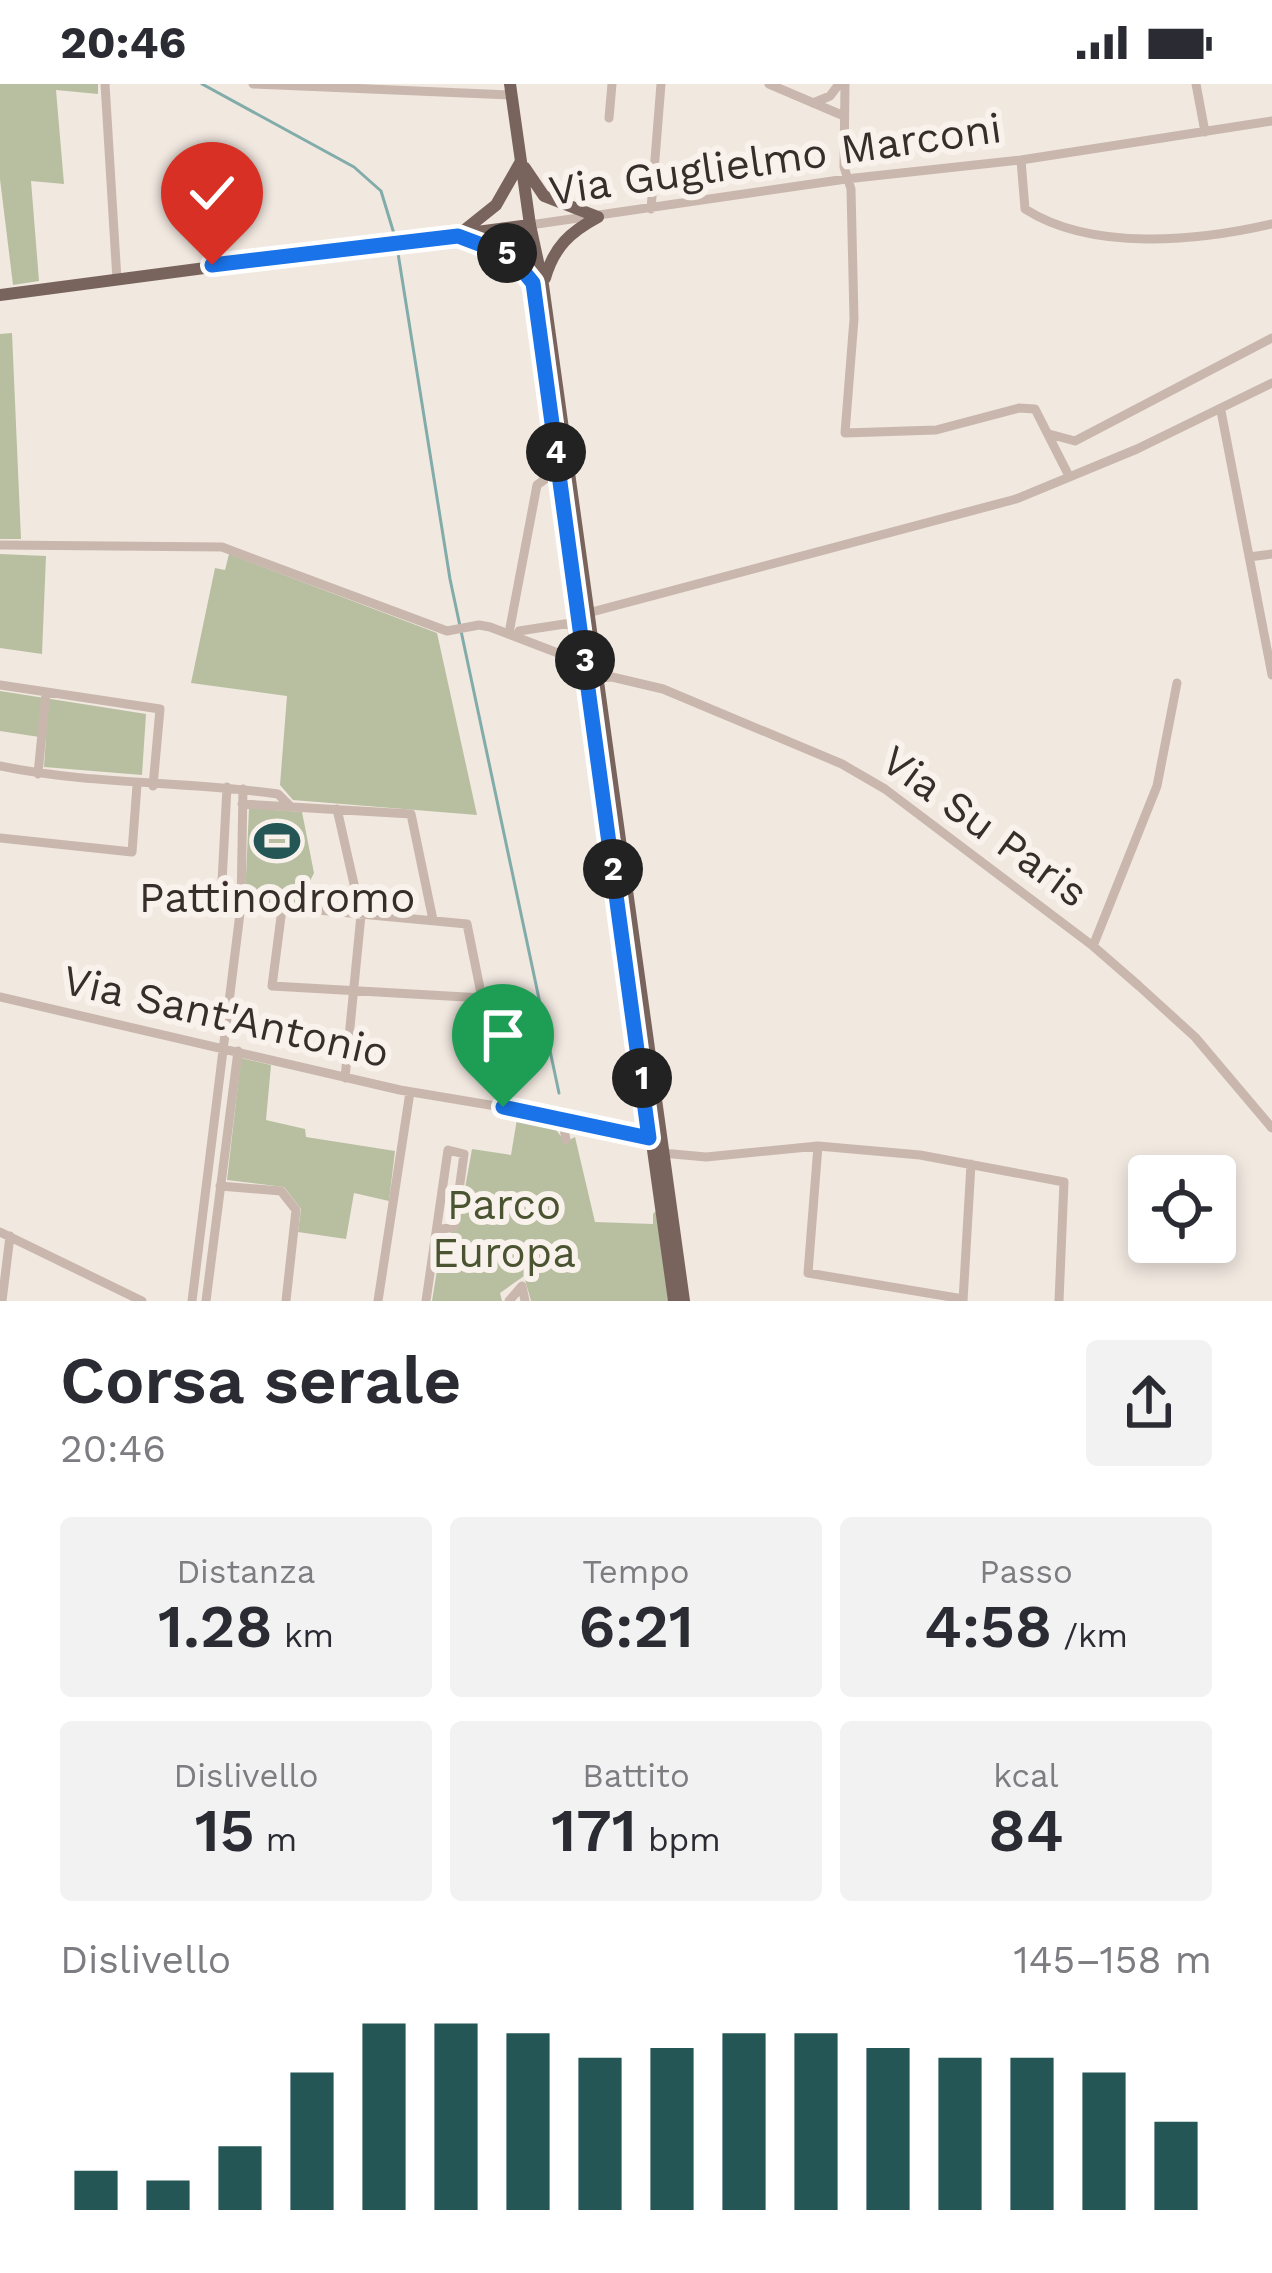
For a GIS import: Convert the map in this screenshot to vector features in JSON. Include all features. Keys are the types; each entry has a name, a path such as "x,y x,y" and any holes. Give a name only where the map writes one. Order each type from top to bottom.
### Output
{"main road":[{"path":"511,89 530,225 527,243 538,284 588,613 684,1301"},
{"path":"521,162 544,196 598,217"},
{"path":"458,236 496,205 521,162"},
{"path":"598,217 577,228 558,247 538,284 558,470 674,1301"},
{"name":"Via Guglielmo Marconi","path":"0,295 530,225"},
{"path":"458,236 511,256 538,284"}],"street":[{"path":"105,84 117,280"},
{"path":"253,84 511,89"},
{"path":"609,118 612,84"},
{"path":"651,209 661,84"},
{"path":"769,84 844,116"},
{"path":"812,103 830,96 842,84"},
{"path":"842,84 854,319 845,433 936,430 1030,408 1040,414 1069,476"},
{"path":"1196,84 1205,132"},
{"name":"Via Guglielmo Marconi","path":"530,225 846,179 1022,160 1272,121"},
{"path":"1022,160 1025,209 1087,232 1176,241 1272,224"},
{"path":"1049,434 1075,441 1272,338"},
{"path":"588,613 1016,499 1221,411 1272,383"},
{"path":"1221,411 1272,675"},
{"path":"513,634 537,485 558,470"},
{"path":"0,545 222,547 451,630 469,626 513,634 563,655 573,646 571,603 577,600"},
{"path":"1249,557 1272,554"},
{"path":"513,634 572,623"},
{"name":"Via Su Paris","path":"597,678 663,689 842,764 885,789 1093,946 1195,1036 1272,1128"},
{"path":"1093,946 1157,786 1177,683"},
{"path":"0,685 160,709 153,786"},
{"path":"38,774 46,692"},
{"path":"0,766 137,785 243,789 278,794 290,806"},
{"path":"0,838 132,852 137,785"},
{"path":"227,788 221,901 467,924 503,1107"},
{"path":"192,1301 241,905 243,789"},
{"path":"242,803 411,814 433,920"},
{"path":"337,809 361,915 345,1078"},
{"path":"282,909 272,986 483,998"},
{"name":"Via Sant'Antonio","path":"0,997 345,1078 562,1117 649,1138"},
{"path":"206,1301 238,1051"},
{"path":"378,1301 410,1092"},
{"path":"562,1117 566,1140"},
{"path":"818,1146 808,1273 963,1300 971,1165"},
{"path":"662,1153 706,1157 818,1146 920,1155 1064,1182 1059,1301"},
{"path":"426,1301 437,1230 454,1227 464,1154 448,1150"},
{"path":"220,1186 281,1191 296,1210 286,1301"},
{"path":"2,1301 5,1234 142,1301"},
{"path":"509,1301 522,1286 525,1301"}],"green space":[{"path":"0,84 98,84 98,94 56,90 64,184 31,181 39,281 13,285 0,179"},
{"path":"12,333 21,539 0,539 0,334"},
{"path":"0,554 46,556 42,654 0,648"},
{"path":"229,554 437,633 477,815 293,800 280,785 287,696 191,683 215,568 225,570"},
{"path":"0,691 146,714 142,775 44,767 46,738 0,731"},
{"name":"Pattinodromo","path":"249,808 302,812 314,873 299,903 245,899"},
{"path":"241,1058 271,1065 266,1120 305,1129 306,1137 395,1151 389,1201 354,1193 346,1239 298,1232 301,1209 284,1187 227,1180"},
{"name":"Parco Europa","path":"526,1117 554,1127 565,1142 575,1137 595,1222 653,1224 657,1210 672,1301 531,1301 524,1276 500,1293 502,1301 432,1301 442,1239 458,1227 472,1149 511,1155 517,1119 525,1121"}],"waterway":[{"path":"202,84 354,167 381,191 395,237"},
{"path":"397,247 450,579 559,1093"}],"place":[{"name":"Pattinodromo","path":"277,841"}],"route":[{"path":"212,265 458,236 511,256 533,283 649,1138 503,1107"}]}
